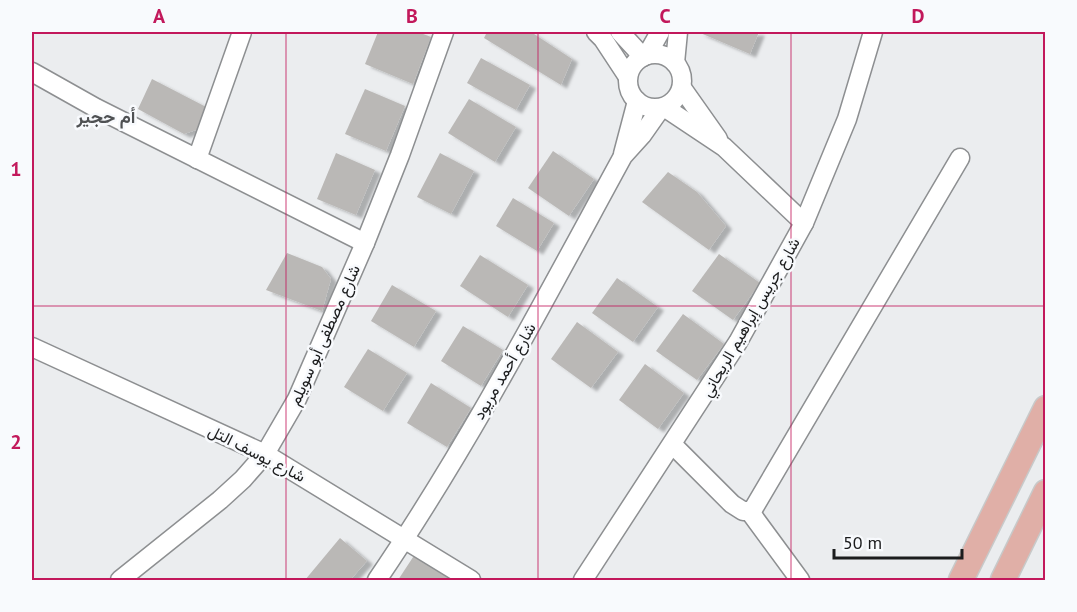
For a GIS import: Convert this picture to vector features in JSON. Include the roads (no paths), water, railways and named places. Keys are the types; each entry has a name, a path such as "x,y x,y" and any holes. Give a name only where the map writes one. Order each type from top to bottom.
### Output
{"main road":[{"path":"961,580 1046,408"},
{"path":"1003,580 1046,492"}],"street":[{"path":"198,159 242,32"},
{"name":"شارع مصطفى أبو سويلم","path":"120,580 220,500 265,454 297,399 365,243 400,155 444,32"},
{"path":"596,32 628,77"},
{"path":"620,32 645,56 665,56 675,63 682,75 682,88 677,98 663,107 648,108 637,101 628,86 628,77 633,65 645,56 660,32"},
{"path":"675,63 678,32"},
{"name":"شارع جريس إبراهيم الريحاني","path":"583,580 738,342 804,223 848,119 873,32"},
{"path":"32,72 96,108 365,243"},
{"path":"682,88 724,147"},
{"name":"شارع أحمد مريود","path":"623,156 637,101"},
{"path":"663,107 724,147 804,223"},
{"name":"شارع أحمد مريود","path":"377,580 405,539 517,350 623,156 663,107"},
{"path":"750,512 757,504 960,158"},
{"name":"شارع يوسف التل","path":"32,346 265,454 471,580"},
{"path":"673,445 732,504 739,510 750,512 800,580"}],"district":[{"name":"أم حجير","path":"106,117"}]}
